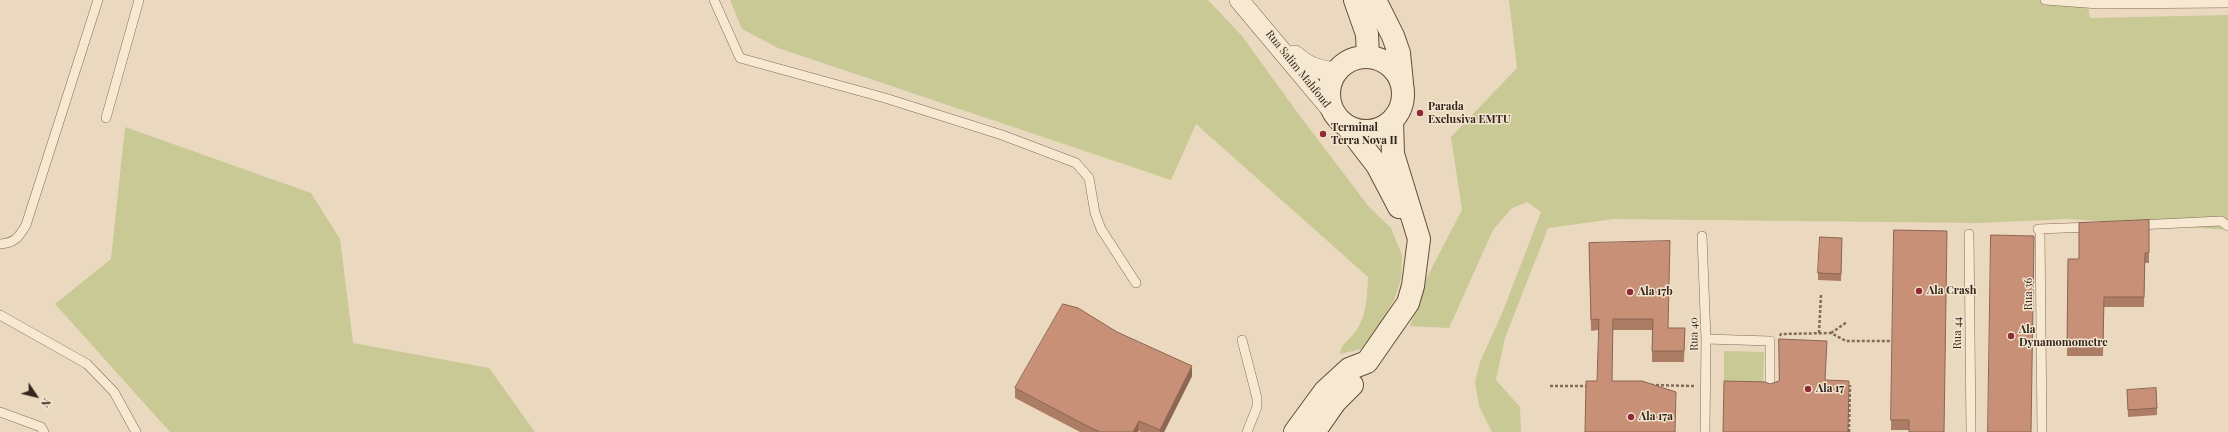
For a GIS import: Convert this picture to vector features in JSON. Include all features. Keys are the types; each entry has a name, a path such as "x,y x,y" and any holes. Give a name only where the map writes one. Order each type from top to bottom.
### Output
{"street":[{"name":"Rua Salim Mahfoud","path":"1239,0 1263,26 1340,119"},
{"path":"1355,0 1367,34 1368,57"},
{"path":"1340,119 1358,131 1370,131 1382,128 1392,121 1399,112 1403,101 1399,53 1393,36 1375,0"},
{"name":"Rua Salim Mahfoud","path":"1263,26 1305,64 1314,69 1337,72"},
{"path":"1403,90 1400,78 1392,67 1381,60 1368,57 1356,59 1345,64 1337,72 1332,81 1329,92 1340,119 1377,165 1419,239"},
{"path":"1314,432 1330,397 1349,369 1363,365 1386,337 1408,303 1413,286 1419,239 1394,154 1392,121"},
{"path":"1295,432 1330,397"}],"lane":[{"path":"0,244 10,243 18,238 26,225 98,0"},
{"path":"106,118 139,0"},
{"path":"714,0 740,58 885,98 1002,135 1076,163 1090,178 1095,213 1101,229 1136,283"},
{"path":"2045,0 2228,3"},
{"path":"2126,225 2221,221 2228,226"},
{"name":"Rua 36","path":"2042,432 2040,232 2038,229 2102,226"},
{"name":"Rua 44","path":"1969,234 1970,432"},
{"name":"Rua 40","path":"1702,236 1706,339 1705,432"},
{"path":"0,316 87,364 114,392 136,432"},
{"path":"1706,339 1770,341 1770,385"},
{"path":"1242,340 1257,398 1256,412 1247,432"},
{"path":"0,412 41,427 44,432"}],"path":[{"path":"1819,333 1821,295"},
{"path":"1831,333 1847,322"},
{"path":"1778,342 1781,334 1819,333 1831,333 1846,341 1892,341"},
{"path":"1643,385 1705,386"},
{"path":"1849,432 1850,385"},
{"path":"1550,386 1596,386"}],"green space":[{"path":"730,0 1208,0 1242,36 1369,207 1391,228 1402,255 1401,279 1394,300 1374,335 1361,349 1340,354 1342,347 1360,325 1366,305 1368,277 1196,124 1171,180 778,48 742,29"},
{"path":"1509,0 2087,0 2090,18 2228,15 2228,230 2069,219 1978,223 1614,219 1548,228 1505,338 1496,380 1520,407 1521,432 1492,432 1479,406 1475,382 1480,362 1503,311 1541,212 1527,202 1512,208 1493,230 1449,328 1410,326 1427,277 1462,210 1451,137 1517,68"},
{"path":"125,127 311,193 340,239 353,343 489,368 535,432 170,432 55,304 111,259"},
{"path":"1724,351 1764,352 1763,389 1724,388"}],"building":[{"path":"2149,220 2149,253 2145,253 2144,297 2104,297 2103,346 2067,346 2068,259 2079,259 2079,223"},
{"name":"Ala Crash","path":"1894,230 1947,231 1944,432 1909,432 1909,420 1891,420"},
{"name":"Ala Dynamomometre","path":"1991,235 2034,236 2031,432 1988,432"},
{"path":"1820,237 1842,238 1841,274 1818,273"},
{"path":"1670,241 1668,328 1685,328 1684,351 1652,351 1653,319 1613,319 1612,381 1642,381 1676,392 1675,432 1585,432 1586,381 1597,381 1599,319 1591,320 1589,243"},
{"path":"1063,304 1078,308 1117,332 1192,366 1160,430 1139,421 1133,432 1100,432 1015,388"},
{"name":"Ala 17","path":"1779,339 1827,341 1825,380 1849,381 1848,432 1723,432 1724,381 1765,382 1770,384 1779,381"},
{"path":"2156,388 2157,408 2128,410 2127,390"}],"place":[{"name":"Parada Exclusiva EMTU","path":"1420,113"},
{"name":"Terminal Terra Nova II","path":"1323,134"},
{"name":"Ala Crash","path":"1919,291"},
{"name":"Ala 17b","path":"1630,292"},
{"name":"Ala Dynamomometre","path":"2011,336"},
{"name":"Ala 17","path":"1808,389"},
{"name":"Ala 17a","path":"1631,417"}]}
